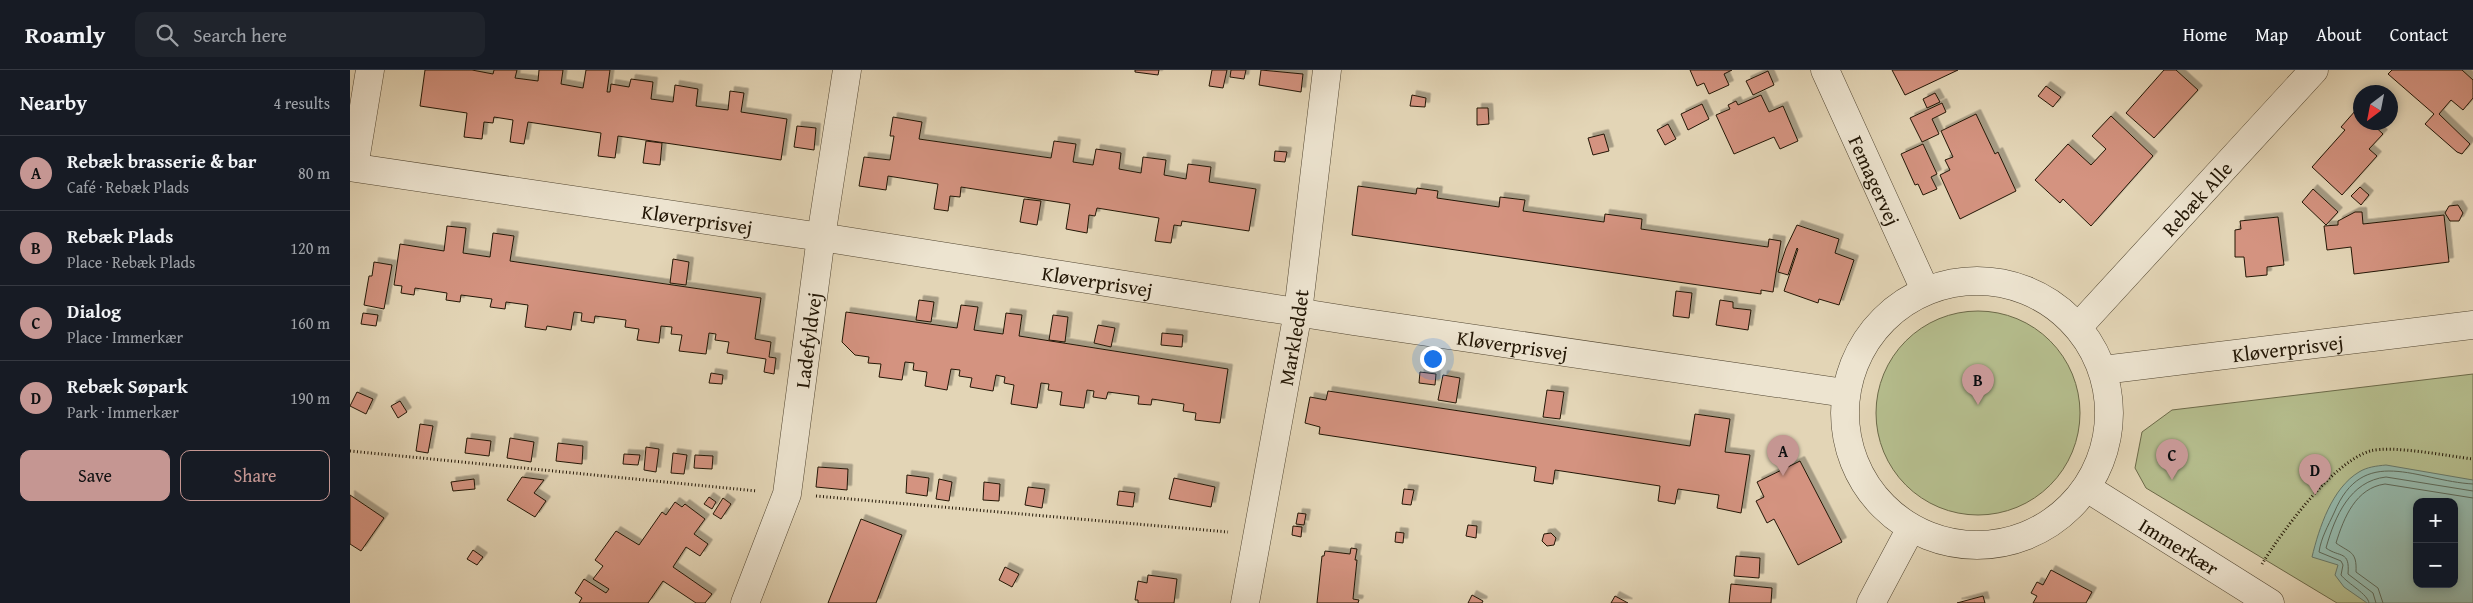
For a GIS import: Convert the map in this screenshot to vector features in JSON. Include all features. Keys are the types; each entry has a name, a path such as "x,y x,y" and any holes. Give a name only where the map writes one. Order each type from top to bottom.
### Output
{"street":[{"path":"352,167 370,70"},
{"name":"Ladefyldvej","path":"745,603 787,494 821,237 847,70"},
{"name":"Markleddet","path":"1245,603 1298,312 1327,70"},
{"name":"Femagervej","path":"1825,70 1925,290"},
{"name":"Rebæk Alle","path":"2078,327 2314,70"},
{"name":"Kløverprisvej","path":"352,167 821,237 1298,312 1845,393"},
{"path":"1966,280 2008,283 2046,299 2078,327 2093,347 2103,370 2110,400 2109,431 2101,461 2087,488 2060,517 2025,537 1987,545 1957,543 1948,542 1911,528 1880,503 1857,470 1845,433 1845,393 1854,361 1872,331 1896,307 1925,290 1966,280"},
{"name":"Kløverprisvej","path":"2103,370 2473,326"},
{"name":"Immerkær","path":"2087,488 2270,603"},
{"path":"1871,603 1911,528"}],"path":[{"path":"2247,588 2269,553 2311,498 2337,471 2357,457 2370,451 2385,449 2473,459"}],"green space":[{"path":"1978,311 1998,313 2026,323 2043,334 2057,348 2072,374 2078,393 2080,413 2078,433 2068,461 2057,478 2043,492 2017,507 1998,513 1978,515 1958,513 1930,503 1913,492 1899,478 1884,452 1878,433 1876,413 1878,393 1888,365 1899,348 1913,334 1939,319 1958,313"},
{"path":"2473,374 2473,603 2337,603 2146,488 2135,468 2142,432 2172,410"}],"water":[{"path":"2386,465 2473,480 2473,603 2367,603 2344,587 2335,575 2338,565 2312,557 2318,534 2334,498 2350,479 2362,470"}],"building":[{"path":"425,70 472,70 493,74 494,70 517,70 515,78 538,81 539,70 563,70 561,84 583,88 586,70 610,70 607,92 610,92 611,84 629,87 631,79 653,82 651,99 673,102 675,85 698,89 696,106 728,110 730,91 744,93 741,112 787,119 781,160 618,136 615,158 598,156 601,133 528,122 524,144 510,142 513,120 494,117 493,123 484,122 482,139 464,137 467,113 420,106"},
{"path":"1135,70 1159,70 1158,75 1135,72"},
{"path":"1212,70 1227,70 1223,88 1209,86"},
{"path":"1231,70 1246,70 1244,79 1230,77"},
{"path":"1261,70 1303,74 1301,92 1259,85"},
{"path":"1690,70 1732,70 1724,74 1729,85 1709,94 1704,83 1697,86"},
{"path":"1892,70 1958,70 1905,95"},
{"path":"2164,70 2176,70 2198,90 2154,138 2126,113"},
{"path":"2392,70 2462,70 2473,80 2473,98 2463,110 2451,100 2439,114 2470,144 2462,154 2457,152 2425,124 2434,114 2388,74"},
{"path":"1768,71 1774,85 1753,95 1746,81"},
{"path":"2046,86 2061,97 2053,107 2038,96"},
{"path":"1935,93 1940,102 1927,108 1923,99"},
{"path":"1412,95 1426,98 1425,107 1410,106"},
{"path":"1761,95 1769,112 1783,106 1798,141 1780,149 1774,137 1734,154 1716,115 1730,109 1728,105 1736,101 1738,105"},
{"path":"1942,103 1946,112 1932,119 1939,134 1922,142 1910,118"},
{"path":"1702,104 1709,119 1688,130 1681,114"},
{"path":"1477,108 1488,108 1489,124 1477,125"},
{"path":"2353,113 2353,130 2379,130 2383,134 2369,149 2377,156 2342,195 2312,167 2345,130 2341,127"},
{"path":"1976,114 1995,154 1998,152 2016,191 1960,219 1940,175 1950,170 1945,160 1953,157 1941,131"},
{"path":"2111,116 2153,156 2091,226 2063,199 2060,203 2035,180 2068,144 2091,165 2106,149 2092,136"},
{"path":"893,117 922,122 919,139 1051,158 1054,141 1076,144 1073,162 1093,165 1096,149 1121,153 1119,169 1141,173 1143,157 1166,160 1164,175 1186,179 1188,164 1211,167 1209,182 1256,189 1249,231 1182,221 1181,226 1174,225 1171,243 1155,241 1159,218 1097,208 1095,216 1089,215 1087,233 1066,229 1070,204 961,187 960,197 950,196 948,211 934,209 938,184 888,176 886,190 859,186 864,157 890,160 894,136 890,136"},
{"path":"1668,124 1676,139 1665,145 1657,130"},
{"path":"797,126 816,128 814,150 794,147"},
{"path":"1604,134 1609,151 1593,155 1588,138"},
{"path":"646,141 662,143 660,165 643,163"},
{"path":"1923,144 1937,174 1931,177 1937,189 1923,195 1918,184 1915,185 1901,154"},
{"path":"1275,151 1287,152 1285,162 1274,161"},
{"path":"1358,186 1416,194 1417,188 1438,191 1437,198 1499,207 1500,197 1525,200 1523,211 1604,222 1605,214 1642,219 1641,229 1768,247 1769,239 1781,241 1773,292 1761,290 1761,294 1352,235"},
{"path":"2360,187 2369,195 2361,205 2351,196"},
{"path":"2313,189 2338,212 2326,225 2302,202"},
{"path":"1024,199 1041,201 1037,225 1020,222"},
{"path":"2458,205 2463,213 2459,221 2450,221 2445,213 2449,206"},
{"path":"2355,212 2362,212 2363,224 2444,215 2449,262 2354,274 2351,247 2327,250 2324,226 2338,225 2338,221"},
{"path":"2278,217 2284,265 2267,267 2267,275 2246,277 2244,257 2235,257 2235,230 2241,229 2240,221"},
{"path":"1797,225 1839,239 1835,253 1854,260 1839,305 1819,299 1818,303 1784,291 1797,248 1788,275 1778,272 1786,248"},
{"path":"447,226 466,228 463,253 490,257 493,233 514,236 510,261 761,298 755,339 771,342 769,357 776,358 774,374 764,372 766,359 727,353 729,342 715,340 716,334 709,333 706,354 679,351 682,335 671,334 672,327 661,326 659,343 637,340 639,329 625,327 626,320 595,316 594,323 581,321 582,313 574,312 571,330 547,326 546,330 525,327 528,305 506,302 505,309 490,307 492,299 461,295 460,302 446,300 447,293 415,288 414,295 401,293 402,286 394,285 400,244 444,251"},
{"path":"673,259 689,262 686,285 670,283"},
{"path":"374,262 392,265 384,309 364,305 369,276 372,276"},
{"path":"1676,291 1692,293 1689,318 1673,316"},
{"path":"919,300 934,302 931,322 916,320"},
{"path":"1720,300 1733,302 1733,308 1751,310 1748,330 1716,325"},
{"path":"961,305 978,307 974,330 1003,334 1006,313 1022,315 1019,336 1228,369 1220,423 1195,420 1196,413 1183,411 1184,404 1152,399 1151,405 1138,404 1139,396 1108,392 1106,399 1093,397 1094,391 1087,390 1084,408 1060,405 1062,392 1048,390 1049,384 1041,383 1037,408 1011,404 1014,385 1004,383 1005,377 996,375 993,391 970,387 972,378 959,376 960,370 951,369 947,390 925,386 927,372 913,370 914,363 905,362 902,380 879,377 881,364 868,363 869,357 855,355 842,342 846,312 957,328"},
{"path":"363,313 378,315 376,326 361,324"},
{"path":"1053,315 1068,317 1065,342 1049,340"},
{"path":"1098,325 1115,328 1111,347 1094,343"},
{"path":"1162,333 1183,335 1182,347 1161,345"},
{"path":"1420,372 1436,374 1435,385 1419,383"},
{"path":"711,373 723,375 722,384 709,383"},
{"path":"1443,375 1460,378 1456,403 1438,400"},
{"path":"1547,390 1564,392 1560,419 1543,417"},
{"path":"1328,391 1690,446 1695,414 1730,419 1725,452 1750,455 1741,513 1717,508 1719,495 1678,489 1675,504 1658,501 1660,486 1555,470 1553,484 1534,481 1536,467 1319,434 1320,427 1305,423 1310,397 1326,400"},
{"path":"357,392 373,399 366,414 350,406"},
{"path":"400,401 407,412 398,418 391,406"},
{"path":"420,424 433,426 428,453 416,451"},
{"path":"467,438 491,441 489,456 465,453"},
{"path":"510,438 534,442 531,462 507,458"},
{"path":"558,443 583,446 582,464 556,461"},
{"path":"646,447 659,449 656,472 644,470"},
{"path":"673,453 687,455 684,474 671,473"},
{"path":"624,454 640,455 638,465 623,464"},
{"path":"695,455 713,456 712,469 694,468"},
{"path":"1800,461 1842,542 1798,565 1774,519 1767,523 1756,501 1764,497 1757,482"},
{"path":"818,467 848,469 847,490 816,487"},
{"path":"907,475 929,478 927,496 906,493"},
{"path":"522,477 544,480 534,493 546,501 535,517 507,500"},
{"path":"1174,478 1215,487 1211,507 1169,499"},
{"path":"474,479 475,489 453,491 451,482"},
{"path":"939,479 952,482 949,501 936,499"},
{"path":"984,482 1000,484 999,501 983,500"},
{"path":"1028,487 1045,489 1042,508 1025,505"},
{"path":"1404,489 1414,490 1411,505 1402,504"},
{"path":"1119,491 1135,493 1133,507 1117,505"},
{"path":"350,495 384,518 361,551 350,544"},
{"path":"709,497 716,502 712,509 704,504"},
{"path":"723,498 731,504 721,519 713,514"},
{"path":"675,502 682,507 685,504 705,519 694,534 708,544 700,556 686,547 673,567 712,594 705,603 696,603 663,581 648,603 579,603 582,598 575,593 584,579 606,593 609,589 593,579 603,566 595,560 616,531 639,545 662,512 666,515"},
{"path":"1298,513 1306,514 1304,525 1296,524"},
{"path":"861,519 902,535 876,603 828,603"},
{"path":"1468,525 1477,526 1476,538 1466,536"},
{"path":"1293,526 1302,527 1301,537 1292,535"},
{"path":"1396,532 1404,533 1403,543 1395,542"},
{"path":"1551,533 1556,538 1554,545 1547,546 1542,541 1544,534"},
{"path":"1351,548 1357,549 1353,599 1359,600 1358,603 1317,603 1322,556 1324,556 1325,551 1350,554"},
{"path":"473,550 483,557 477,565 467,559"},
{"path":"1736,556 1760,558 1759,578 1734,576"},
{"path":"1005,567 1019,574 1012,587 999,580"},
{"path":"2051,570 2092,592 2086,603 2033,603 2037,596 2031,593 2037,582 2043,585"},
{"path":"1148,575 1177,579 1174,603 1138,603 1138,600 1135,600 1138,581 1147,583"},
{"path":"1731,584 1772,588 1771,603 1729,603"},
{"path":"1472,595 1483,601 1482,603 1468,603"},
{"path":"1615,596 1628,603 1611,603"},
{"path":"1983,596 1985,603 1957,603"}],"place":[{"name":"Rebæk Plads","path":"1978,405"},
{"name":"Rebæk brasserie & bar","path":"1783,476"},
{"name":"Dialog","path":"2172,480"},
{"name":"Rebæk Søpark","path":"2315,495"}]}
